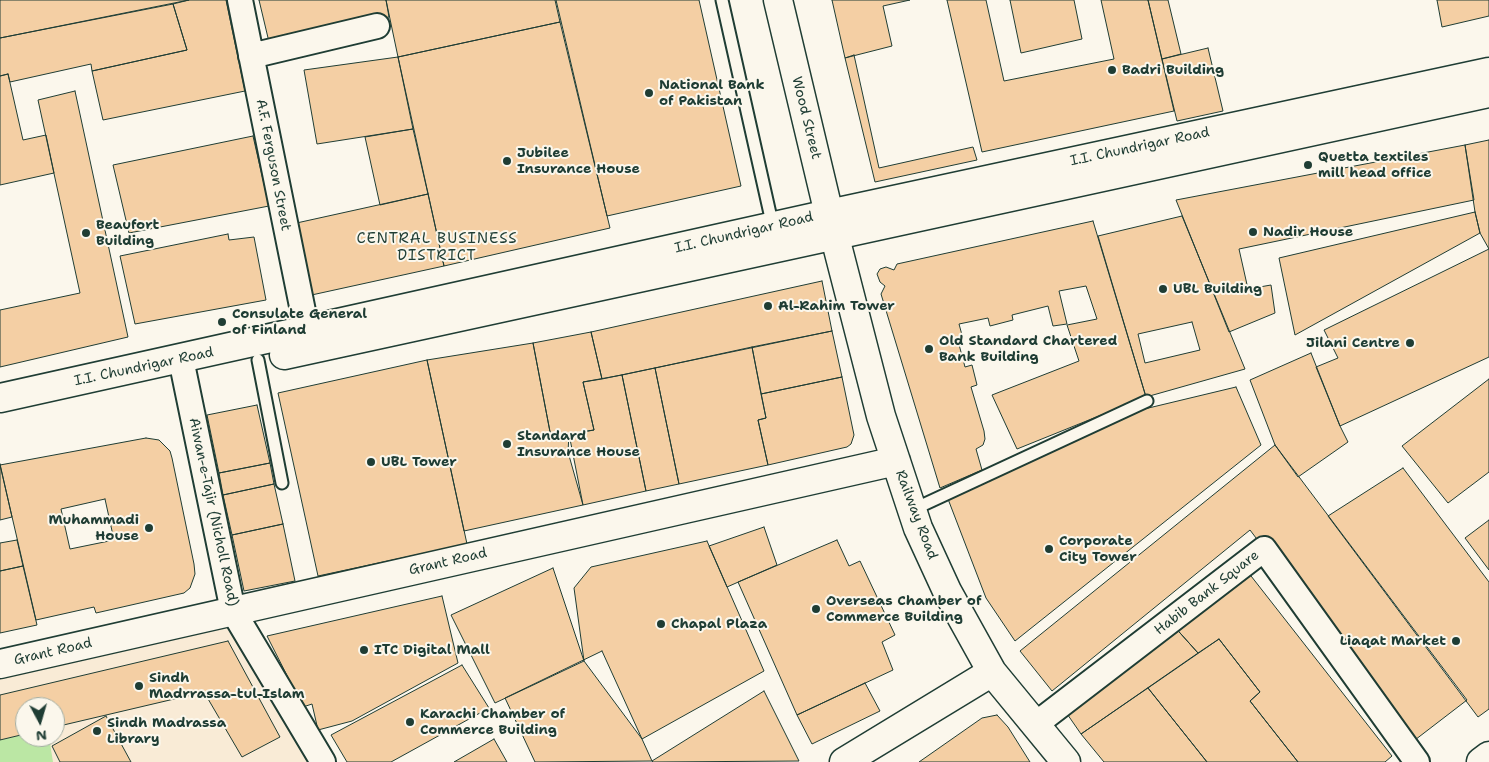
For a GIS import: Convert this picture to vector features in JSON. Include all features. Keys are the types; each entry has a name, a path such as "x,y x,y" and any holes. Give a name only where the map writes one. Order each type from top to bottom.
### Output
{"main road":[{"name":"Wood Street","path":"778,0 832,225"},
{"name":"I.I. Chundrigar Road","path":"0,398 183,367 258,360 1489,72"},
{"name":"I.I. Chundrigar Road","path":"0,417 307,331 773,227 832,225 1489,93"},
{"name":"Railway Road","path":"832,225 881,416 918,528 947,591 992,672 1066,762"},
{"name":"Grant Road","path":"0,664 896,461"},
{"path":"844,762 992,672"},
{"path":"1481,762 1489,756"}],"street":[{"name":"A.F. Ferguson Street","path":"240,0 307,331"},
{"path":"251,56 377,26"},
{"name":"Aiwan-e-Tajir (Nicholl Road)","path":"183,367 233,611 323,762"},
{"name":"Habib Bank Square","path":"1036,724 1264,549 1417,762"}],"lane":[{"path":"722,0 773,227"},
{"path":"258,360 282,483"},
{"path":"912,510 1147,400"}],"shaded area":[{"name":"Sindh Madrrassa-tul-Islam","path":"233,611 323,762 0,762 0,665"}],"green space":[{"path":"15,736 15,747 51,747 53,762 0,762 0,740"}],"building":[{"path":"0,0 189,0 0,38"},
{"path":"189,0 226,0 245,91 103,120 92,71 187,50 173,4"},
{"path":"259,0 386,0 389,17 269,42"},
{"path":"386,0 555,0 560,22 398,57"},
{"name":"National Bank of Pakistan","path":"556,0 699,0 741,186 607,216"},
{"path":"832,0 910,0 883,6 892,46 845,58"},
{"name":"Badri Building","path":"947,0 986,0 1004,81 1114,59 1101,0 1148,0 1174,111 982,152"},
{"path":"1010,0 1074,0 1082,39 1021,53"},
{"path":"1148,0 1168,0 1181,54 1162,59"},
{"path":"1437,0 1489,0 1489,16 1442,27"},
{"path":"173,4 187,50 92,71 91,64 10,82 8,74 0,76 0,38"},
{"name":"Jubilee Insurance House","path":"560,22 610,228 444,266 398,57"},
{"path":"1208,48 1223,111 1177,121 1162,59"},
{"path":"854,55 879,168 973,147 977,160 875,182 845,58"},
{"path":"398,57 413,129 317,144 304,70"},
{"path":"8,74 23,140 46,135 54,173 0,185 0,76"},
{"name":"Beaufort Building","path":"75,91 128,337 0,367 0,310 80,293 38,100"},
{"path":"413,129 428,194 380,205 365,137"},
{"path":"253,136 269,206 129,233 113,165"},
{"path":"1489,140 1489,249 1480,233 1475,212 1465,145"},
{"name":"Nadir House","path":"1465,145 1474,200 1239,249 1248,289 1271,285 1275,313 1229,332 1176,200"},
{"path":"428,194 444,266 307,296 292,224"},
{"path":"1475,212 1480,233 1295,335 1279,258"},
{"name":"UBL Building","path":"1182,216 1245,369 1146,397 1098,236","holes":["1192,322 1200,350 1145,363 1138,334"]},
{"name":"Old Standard Chartered Bank Building","path":"1093,221 1146,397 1017,449 992,395 1079,361 1067,325 1097,319 1086,286 1059,291 1067,324 1053,326 1048,306 1012,315 1013,320 990,326 988,318 959,324 962,335 957,337 965,367 972,365 977,385 971,387 984,431 985,439 983,445 976,449 982,470 940,488 881,294 885,286 880,282 877,274 880,269 886,267 894,270 897,264"},
{"path":"228,234 229,240 254,237 266,300 135,324 120,256"},
{"name":"Jilani Centre","path":"1489,249 1489,357 1340,426 1316,367 1338,358 1324,330"},
{"name":"Al-Rahim Tower","path":"822,281 832,331 602,379 591,332"},
{"path":"832,331 842,377 761,394 752,347"},
{"path":"591,332 602,379 583,382 594,430 551,437 533,343"},
{"name":"Standard Insurance House","path":"533,343 551,437 569,434 568,452 583,505 464,531 427,360"},
{"path":"752,347 766,418 758,420 768,465 679,484 655,368"},
{"path":"1311,353 1348,442 1298,477 1275,445 1250,380"},
{"name":"UBL Tower","path":"427,360 467,544 318,576 278,393"},
{"path":"655,368 679,484 646,491 622,375"},
{"path":"622,375 646,491 583,505 569,434 594,430 583,382"},
{"path":"842,377 854,435 851,444 847,447 768,465 758,420 766,418 761,394"},
{"path":"1489,379 1489,472 1448,503 1402,446"},
{"name":"Corporate City Tower","path":"1236,387 1261,445 1015,641 986,598 948,499 1136,411"},
{"path":"257,405 270,463 219,473 207,415"},
{"name":"Muhammadi House","path":"146,438 159,440 170,451 172,458 194,564 195,574 190,588 184,593 96,613 94,607 36,620 0,465","holes":["105,499 114,540 70,549 61,509"]},
{"path":"1275,445 1467,700 1411,743 1250,530 1052,691 1020,651"},
{"path":"270,463 274,484 223,495 219,473"},
{"path":"0,464 12,517 0,520"},
{"name":"Liaqat Market","path":"1403,468 1489,582 1489,709 1478,717 1328,516"},
{"path":"274,484 283,524 232,535 223,495"},
{"path":"1489,520 1489,570 1465,538"},
{"path":"283,524 295,581 244,591 232,535"},
{"path":"764,527 777,565 727,587 709,546"},
{"path":"17,540 23,566 0,571 0,543"},
{"name":"Overseas Chamber of Commerce Building","path":"837,540 849,566 860,561 895,635 882,642 893,670 797,715 738,582"},
{"name":"Chapal Plaza","path":"707,541 764,671 642,739 584,661 574,588 591,567"},
{"path":"23,566 37,625 0,633 0,571"},
{"path":"1244,567 1392,756 1385,762 1298,762 1250,701 1260,692 1219,639 1198,653 1172,624"},
{"path":"553,568 584,661 495,703 451,615"},
{"name":"ITC Digital Mall","path":"442,596 458,663 352,721 318,730 312,704 303,707 267,636"},
{"path":"1172,624 1198,653 1081,734 1063,708"},
{"path":"1219,639 1260,692 1250,701 1298,762 1207,762 1148,688"},
{"path":"228,641 280,737 242,757 204,692 65,725 65,697 15,697 15,736 0,740 0,695"},
{"path":"602,651 652,761 535,762 505,698"},
{"name":"Karachi Chamber of Commerce Building","path":"462,665 489,708 391,762 347,762 331,735"},
{"path":"865,683 880,711 812,744 797,715"},
{"path":"1148,688 1207,762 1104,762 1081,734"},
{"path":"764,691 799,761 652,761"},
{"path":"997,715 1008,727 1030,762 919,762 982,718"},
{"name":"Sindh Madrassa Library","path":"106,716 131,762 60,762 52,747 65,747 65,739"},
{"name":"Karachi Chamber of Commerce Building","path":"494,739 507,762 454,762"}],"place":[{"name":"Badri Building","path":"1112,70"},
{"name":"National Bank of Pakistan","path":"649,93"},
{"name":"Jubilee Insurance House","path":"507,161"},
{"name":"Quetta textiles mill head office","path":"1308,165"},
{"name":"Nadir House","path":"1253,232"},
{"name":"Beaufort Building","path":"86,233"},
{"name":"UBL Building","path":"1163,289"},
{"name":"Al-Rahim Tower","path":"768,306"},
{"name":"Consulate General of Finland","path":"222,322"},
{"name":"Jilani Centre","path":"1410,343"},
{"name":"Old Standard Chartered Bank Building","path":"929,349"},
{"name":"Standard Insurance House","path":"507,444"},
{"name":"UBL Tower","path":"371,462"},
{"name":"Muhammadi House","path":"149,528"},
{"name":"Corporate City Tower","path":"1049,549"},
{"name":"Overseas Chamber of Commerce Building","path":"816,609"},
{"name":"Chapal Plaza","path":"661,624"},
{"name":"Liaqat Market","path":"1456,641"},
{"name":"ITC Digital Mall","path":"364,650"},
{"name":"Sindh Madrrassa-tul-Islam","path":"139,686"},
{"name":"Karachi Chamber of Commerce Building","path":"410,722"},
{"name":"Sindh Madrassa Library","path":"97,731"}],"district":[{"name":"CENTRAL BUSINESS DISTRICT","path":"437,248"}]}
